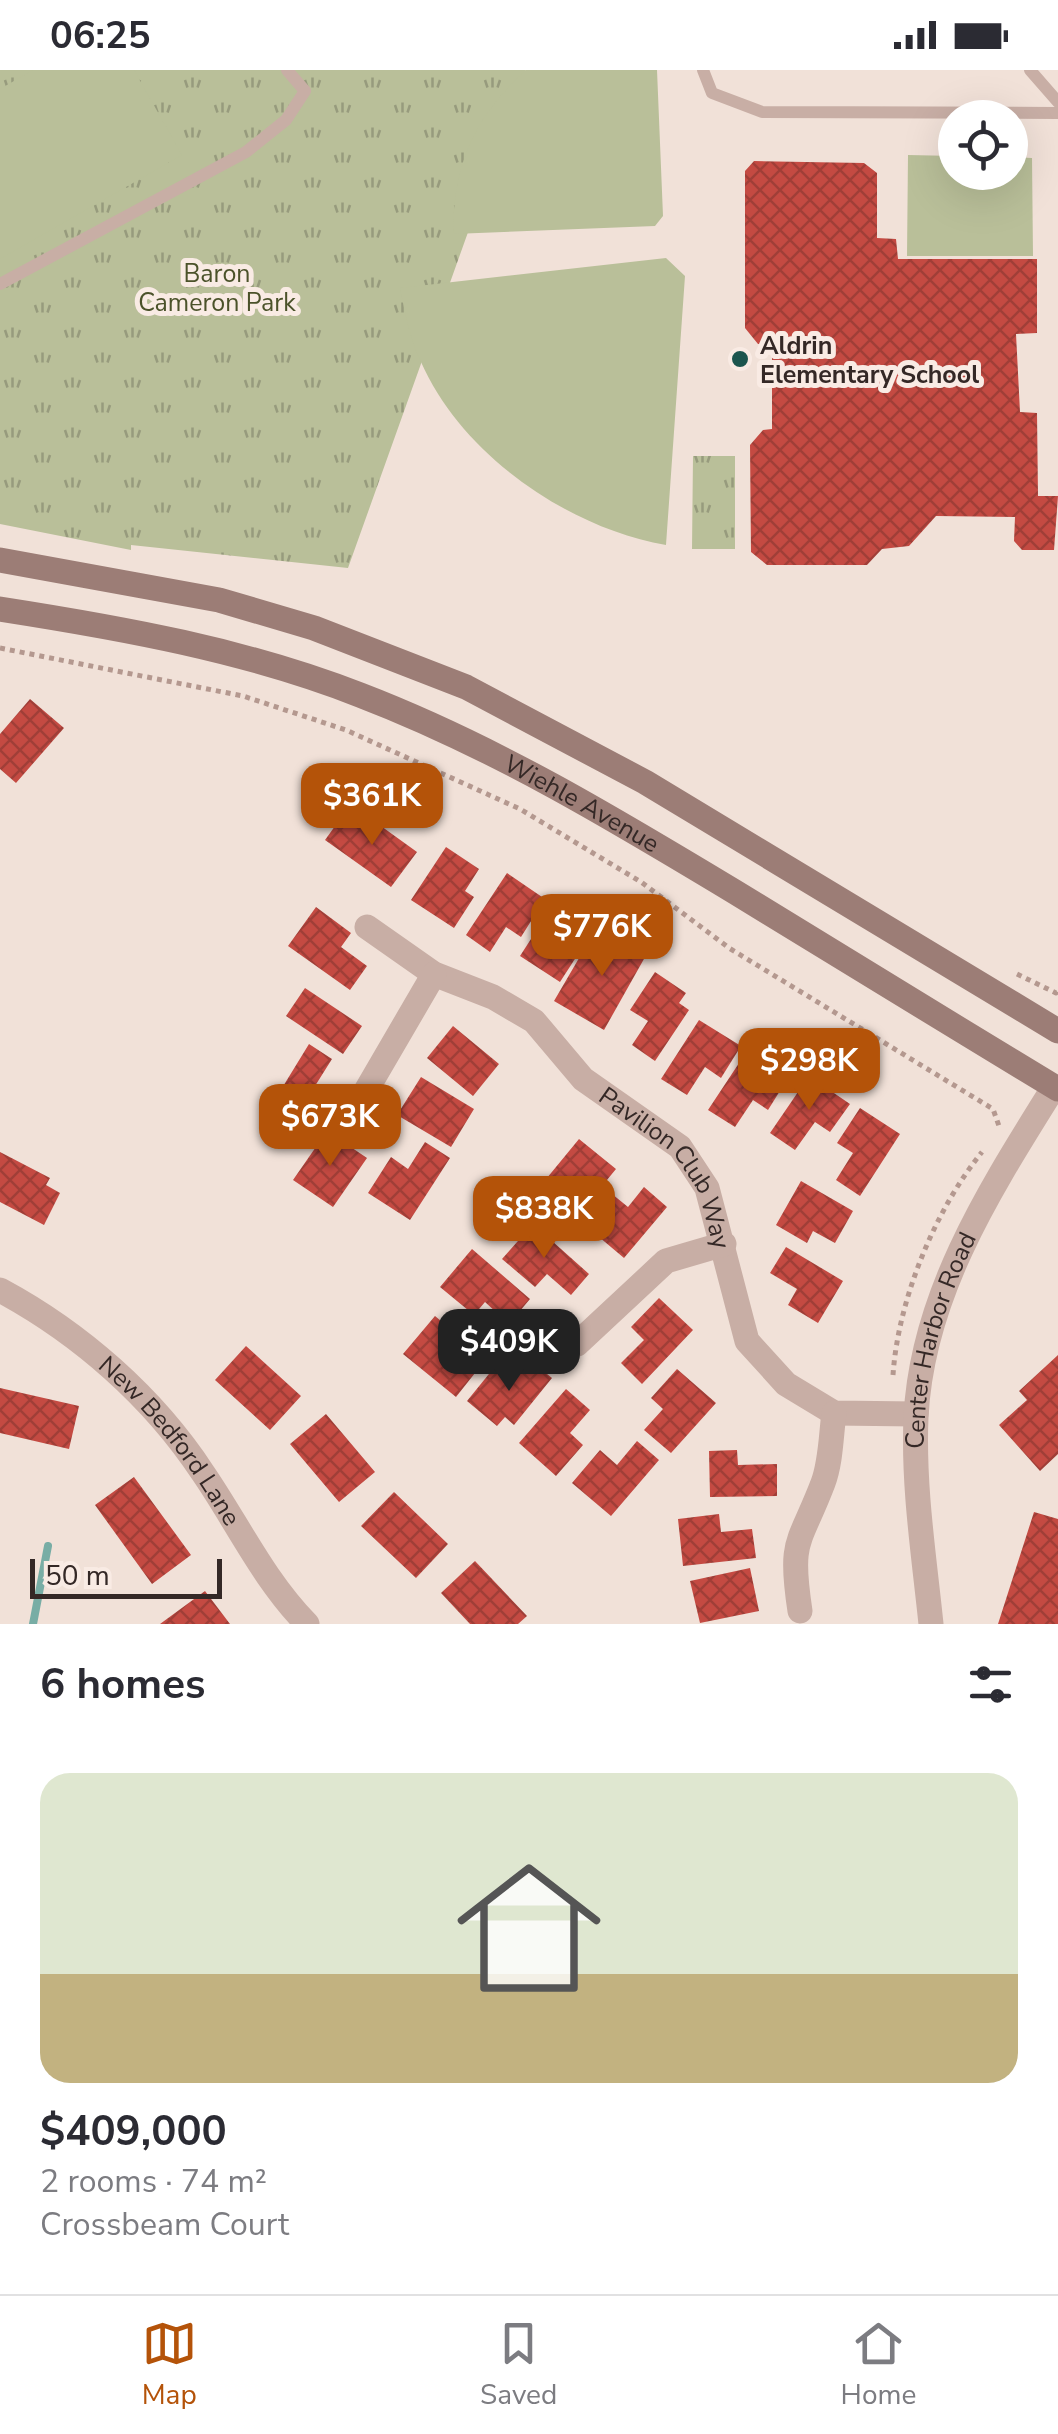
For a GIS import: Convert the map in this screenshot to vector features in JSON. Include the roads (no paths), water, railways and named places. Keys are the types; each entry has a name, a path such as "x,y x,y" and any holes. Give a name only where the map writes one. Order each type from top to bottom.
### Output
{"main road":[{"name":"Wiehle Avenue","path":"0,560 219,600 314,628 466,687 645,782 1058,1031"},
{"name":"Wiehle Avenue","path":"0,609 138,632 213,650 359,695 437,728 582,800 1057,1086"}],"street":[{"name":"Pavilion Club Way","path":"367,927 434,974 493,997 534,1021 583,1079 680,1147 708,1188 748,1341 786,1384 834,1413"},
{"path":"360,1101 434,974"},
{"name":"Center Harbor Road","path":"932,1624 917,1490 903,1414 956,1256 1057,1086"},
{"path":"578,1344 666,1261 724,1244"},
{"name":"New Bedford Lane","path":"0,1290 62,1329 128,1382 164,1420 204,1473 256,1562 307,1624"},
{"path":"800,1610 793,1561 798,1534 824,1480 834,1413 903,1414"}],"lane":[{"path":"0,284 246,152 286,120 306,90 287,70"},
{"path":"703,70 712,93 762,112 1058,112"},
{"path":"1030,70 1058,102"}],"waterway":[{"path":"33,1624 48,1546"}],"place":[{"name":"Aldrin Elementary School","path":"740,359"}],"park label":[{"name":"Baron Cameron Park","path":"217,288"}]}
